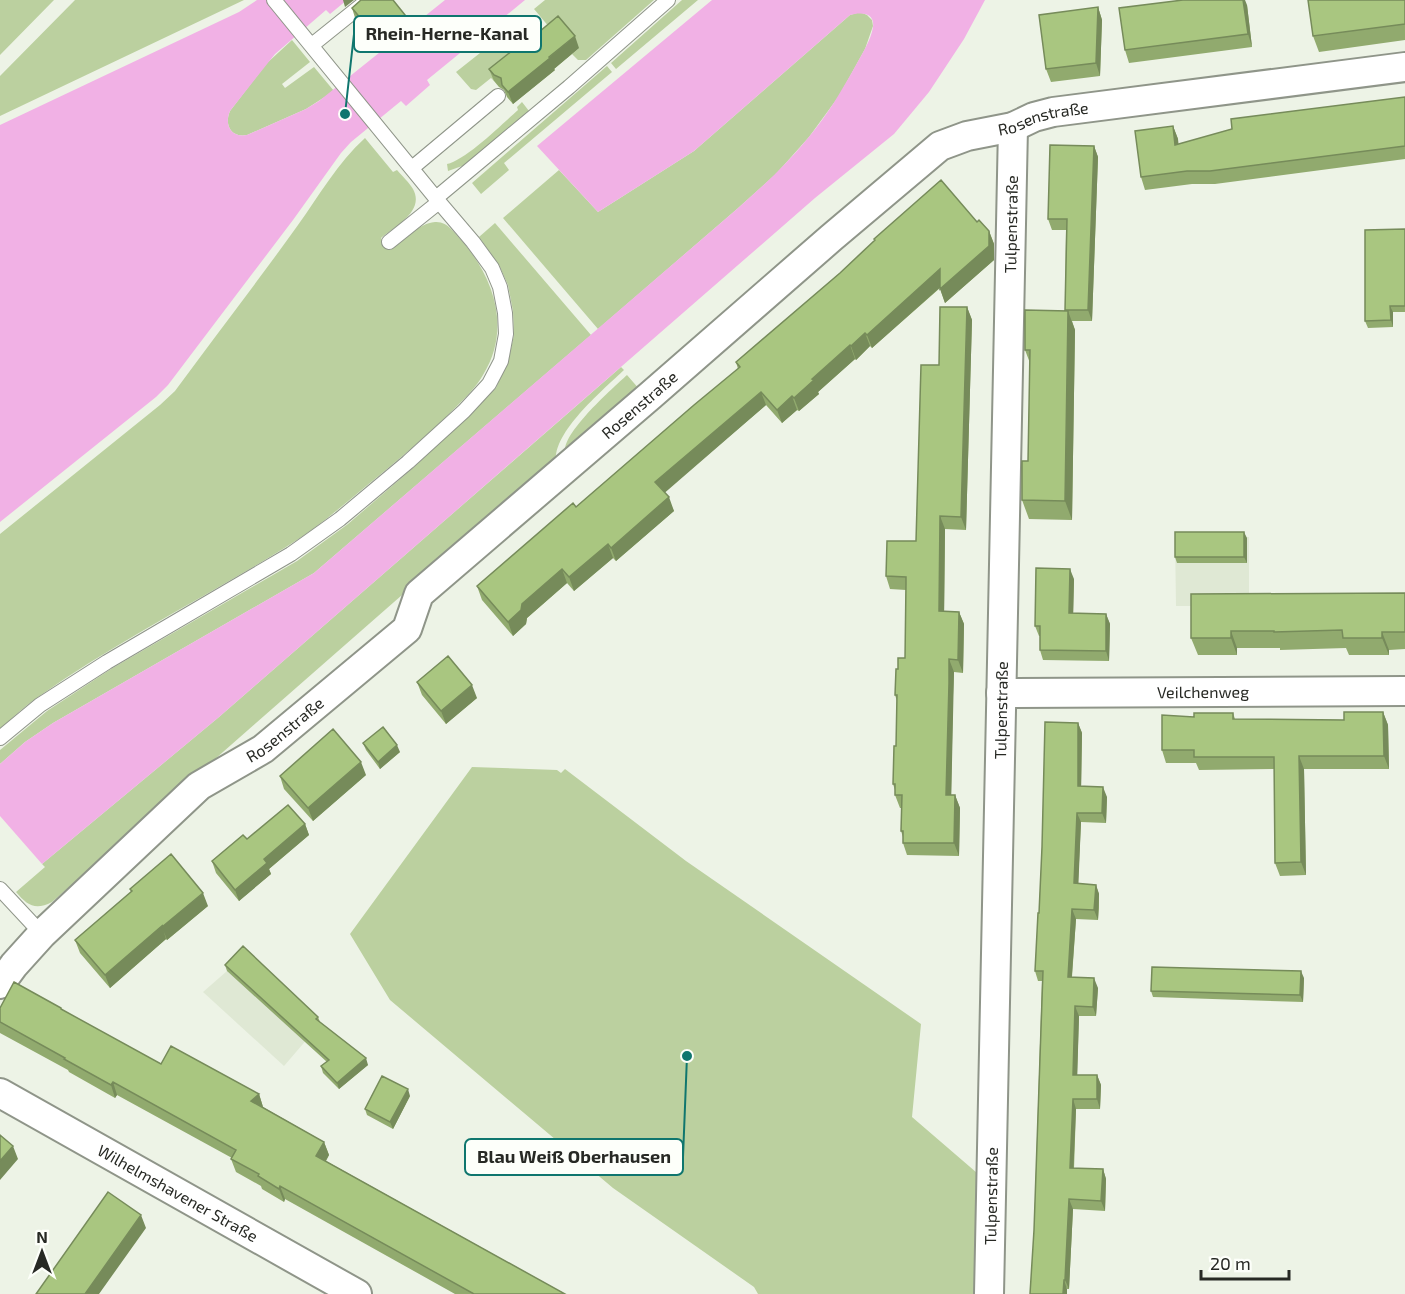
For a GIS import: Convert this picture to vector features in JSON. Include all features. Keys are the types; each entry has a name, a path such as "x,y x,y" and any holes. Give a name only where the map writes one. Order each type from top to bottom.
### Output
{"street":[{"name":"Rosenstraße","path":"0,984 42,934 199,786 263,749 407,629 419,594 940,146 967,136 1013,126 1053,112 1405,67"},
{"name":"Tulpenstraße","path":"989,1294 1013,126"},
{"name":"Veilchenweg","path":"1001,693 1405,691"},
{"name":"Wilhelmshavener Straße","path":"0,1093 357,1294"}],"lane":[{"path":"0,738 40,705 107,662 291,554 340,519 464,411 489,384 501,361 506,334 505,313 500,287 492,268 274,0"},
{"path":"309,41 368,0"},
{"path":"389,242 668,0"},
{"path":"412,168 498,96"},
{"path":"0,889 42,934"}],"shaded area":[{"path":"257,0 347,0 330,14 326,10 275,54 230,111 228,121 230,129 241,135 247,135 319,101 445,0 525,0 427,80 430,85 406,106 401,101 351,142 168,385 0,522 0,125 239,12"},
{"path":"712,0 985,0 964,39 929,92 894,134 815,198 219,717 42,864 0,816 0,764 25,742 53,723 314,573 774,175 800,148 828,112 863,52 873,27 872,18 866,14 850,15 694,151 598,212 537,146"},
{"path":"1175,537 1249,537 1249,606 1176,606"},
{"path":"245,953 321,1023 284,1066 203,992"}],"green space":[{"path":"0,0 54,0 0,55"},
{"path":"75,0 244,0 0,116 0,76"},
{"path":"545,0 654,0 586,60 578,60 572,54 579,48 555,34 534,9"},
{"path":"682,0 698,0 616,69 611,63"},
{"path":"860,12 872,20 873,26 865,49 839,96 809,137 776,174 598,329 503,218 559,170 598,212 694,151 850,15"},
{"path":"514,26 519,27 536,48 494,81 491,78 476,90 471,89 456,72"},
{"path":"292,40 310,62 282,84 285,88 314,67 334,91 306,109 247,135 233,132 228,121 230,111 266,64"},
{"path":"607,66 612,72 504,163 509,170 481,194 472,183"},
{"path":"522,102 529,111 472,161 448,171 447,164 464,156 484,141 518,110 517,107"},
{"path":"365,138 393,172 397,170 407,181 416,197 412,211 407,217 381,238 390,250 417,229 429,223 440,222 451,229 463,242 484,272 496,306 497,323 496,341 481,379 424,438 317,526 255,566 130,638 68,677 28,704 0,729 0,534 175,391 283,246 337,168"},
{"path":"495,223 591,335 314,573 53,723 25,742 0,764 0,750 47,711 111,669 297,561 348,524 413,468 496,388 508,362 514,335 513,311 508,285 499,265 479,237"},
{"path":"621,367 624,370 593,399 571,424 563,436 556,460 52,902 41,906 32,905 16,892 45,867 42,864 219,717"},
{"path":"627,375 640,390 565,452 566,444 580,423 600,400"},
{"path":"472,767 557,770 561,773 565,769 686,861 921,1024 912,1117 991,1185 989,1294 758,1294 754,1287 613,1188 390,1000 350,934"}],"building":[{"path":"361,0 393,0 405,15 377,38 352,8"},
{"path":"1183,0 1243,0 1248,34 1125,50 1119,8"},
{"path":"1308,0 1405,0 1405,24 1313,36"},
{"path":"1098,7 1096,63 1046,69 1039,15"},
{"path":"558,16 575,36 508,92 502,85 501,78 489,69"},
{"path":"1405,97 1405,146 1210,171 1187,171 1141,177 1135,131 1173,126 1175,145 1232,129 1231,119"},
{"path":"1050,145 1094,146 1088,310 1065,310 1067,219 1048,219"},
{"path":"941,180 977,222 979,220 989,231 989,246 940,289 940,269 867,335 865,333 850,345 794,398 792,396 777,410 761,392 655,482 669,497 611,548 608,544 569,577 562,569 522,604 521,610 508,622 477,586 573,503 576,507 740,367 736,362 840,273 874,239"},
{"path":"1405,229 1405,306 1390,306 1391,320 1365,321 1365,230"},
{"path":"940,307 967,307 961,517 940,516 939,611 959,612 958,660 949,659 946,795 955,795 954,843 903,843 902,795 895,795 895,784 893,784 894,746 896,746 896,669 898,669 898,658 905,658 906,577 886,576 887,541 916,541 921,365 939,365"},
{"path":"1025,310 1068,311 1065,501 1022,500 1022,461 1028,461 1030,350 1025,350"},
{"path":"1175,532 1244,532 1244,557 1175,557"},
{"path":"1036,568 1070,569 1069,613 1106,614 1106,651 1040,650 1040,626 1035,626"},
{"path":"1405,593 1405,632 1382,632 1382,638 1343,638 1342,630 1231,631 1231,638 1191,638 1191,594"},
{"path":"448,656 472,685 441,711 417,682"},
{"path":"1344,712 1383,712 1384,756 1299,756 1301,862 1275,863 1274,757 1194,757 1194,750 1162,750 1162,715 1194,717 1194,713 1233,713 1233,719 1344,720"},
{"path":"1045,722 1078,723 1078,786 1103,787 1102,813 1077,813 1074,883 1096,885 1094,910 1072,909 1068,977 1094,978 1093,1007 1075,1006 1073,1075 1097,1075 1097,1099 1073,1099 1070,1168 1103,1169 1101,1201 1069,1199 1063,1294 1030,1294 1043,971 1035,971 1042,847"},
{"path":"383,727 397,745 378,762 363,743"},
{"path":"333,729 361,762 308,808 280,776"},
{"path":"288,805 305,824 264,859 267,863 235,890 212,861 243,835 247,839"},
{"path":"171,854 203,893 105,975 75,940"},
{"path":"243,946 318,1017 316,1019 366,1058 337,1083 321,1066 329,1060 225,965"},
{"path":"1152,967 1301,971 1300,995 1151,991"},
{"path":"14,982 161,1064 171,1046 259,1094 251,1101 324,1142 316,1156 565,1294 474,1294 280,1186 279,1189 258,1176 259,1174 231,1159 236,1150 113,1082 111,1085 0,1022 0,1008"},
{"path":"382,1076 408,1089 390,1122 365,1109"},
{"path":"0,1135 13,1146 0,1161"},
{"path":"108,1192 141,1215 85,1294 36,1294"}],"place":[{"name":"Rhein-Herne-Kanal","path":"345,114"},
{"name":"Blau Weiß Oberhausen","path":"687,1056"}]}
